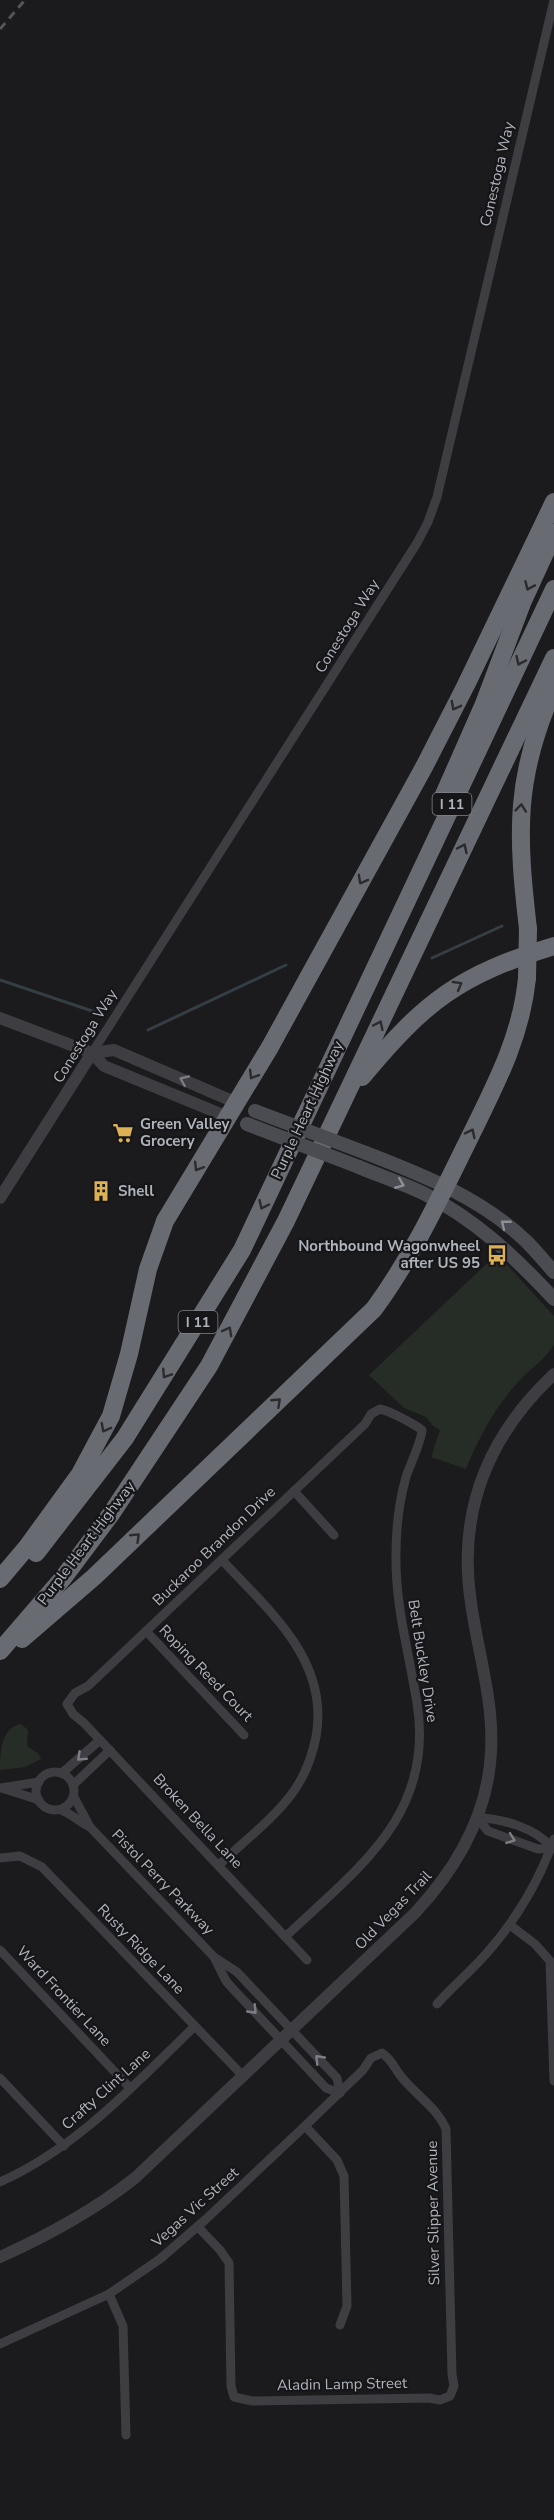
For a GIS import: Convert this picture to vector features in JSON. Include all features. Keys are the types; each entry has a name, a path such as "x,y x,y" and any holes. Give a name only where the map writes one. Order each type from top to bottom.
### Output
{"highway":[{"path":"0,1580 80,1474 111,1416 129,1354 148,1269 165,1221 233,1110 424,767 554,502"},
{"path":"350,1019 484,704 522,603 554,533"},
{"name":"Purple Heart Highway","path":"0,1596 57,1528 125,1438 242,1250 554,589"},
{"name":"Purple Heart Highway","path":"0,1651 63,1578 97,1532 193,1391 251,1288 554,658"},
{"path":"0,1659 94,1577 356,1328 390,1287 443,1194 507,1060 521,1014 527,978 528,929 520,862 520,811 531,750 554,687"},
{"path":"345,1096 411,1020 449,990 502,962 554,946"}],"main road":[{"path":"233,1110 255,1112 366,1153 443,1194 494,1215 526,1241 551,1269"},
{"path":"233,1110 247,1124 421,1192 443,1194 554,1299"}],"street":[{"name":"Conestoga Way","path":"0,1198 349,652 428,522 437,497 554,0"},
{"path":"0,1018 92,1053 104,1066 233,1110"},
{"path":"92,1053 114,1050 233,1110"},
{"name":"Old Vegas Trail","path":"0,2257 67,2225 102,2203 135,2178 428,1899 455,1864 477,1818 489,1775 492,1728 490,1703 468,1580 470,1526 483,1476 496,1446 518,1412 554,1374"},
{"name":"Buckaroo Brandon Drive","path":"67,1704 75,1693 87,1686 365,1424 371,1414 380,1409"},
{"name":"Belt Buckley Drive","path":"285,1937 365,1861 390,1832 409,1794 419,1755 418,1706 398,1599 396,1554 399,1508 413,1454 422,1437 422,1430 414,1424 400,1420 392,1412 380,1409"},
{"path":"294,1491 334,1535"},
{"path":"219,1865 282,1805 299,1783 311,1756 318,1714 314,1680 299,1647 283,1625 222,1560"},
{"name":"Roping Reed Court","path":"146,1631 244,1735"},
{"name":"Broken Bella Lane","path":"67,1704 73,1714 110,1750 307,1960"},
{"path":"62,1773 100,1740"},
{"path":"74,1785 110,1750"},
{"path":"1,1788 39,1800 49,1809 61,1810 74,1797 74,1785 62,1773 50,1773 39,1782 36,1790 39,1800"},
{"path":"1,1788 39,1782"},
{"name":"Pistol Perry Parkway","path":"74,1797 90,1827 214,1958 237,1972 286,2034"},
{"name":"Pistol Perry Parkway","path":"61,1810 90,1827"},
{"path":"477,1818 488,1831 538,1849 553,1845"},
{"path":"437,2004 510,1925 538,1879 553,1845"},
{"name":"Rusty Ridge Lane","path":"0,1858 11,1856 31,1860 42,1867 243,2076"},
{"path":"510,1925 535,1944 552,1961 554,2081"},
{"name":"Ward Frontier Lane","path":"0,1950 130,2088"},
{"name":"Pistol Perry Parkway","path":"214,1958 226,1981 286,2034"},
{"name":"Crafty Clint Lane","path":"0,2182 33,2166 92,2124 194,2027"},
{"path":"286,2034 337,2078 340,2093"},
{"path":"286,2034 326,2088 340,2093"},
{"name":"Vegas Vic Street","path":"0,2344 109,2294 160,2259 198,2227 340,2093 363,2070 371,2058 382,2053"},
{"name":"Silver Slipper Avenue","path":"382,2053 392,2060 399,2074 438,2116 446,2129 454,2386 450,2396"},
{"path":"0,2078 64,2146"},
{"path":"305,2126 338,2160 344,2176 347,2306 340,2325"},
{"name":"Aladin Lamp Street","path":"198,2227 229,2263 231,2386 234,2397 252,2401 429,2398 440,2400 450,2396"},
{"path":"109,2294 123,2326 126,2435"}],"shaded area":[{"path":"497,1254 554,1316 554,1344 502,1401 482,1434 466,1469 431,1457 440,1430 433,1426 426,1417 404,1408 369,1375"},
{"path":"21,1724 28,1730 27,1746 39,1754 41,1759 25,1767 0,1770 3,1742 9,1730"}],"waterway":[{"path":"432,958 502,926"},
{"path":"148,1030 286,965"},
{"path":"0,980 98,1013"}],"railway":[{"path":"0,29 25,0"}],"place":[{"name":"Green Valley Grocery","path":"123,1133"},
{"name":"Shell","path":"101,1191"},
{"name":"Northbound Wagonwheel after US 95","path":"497,1255"}]}
